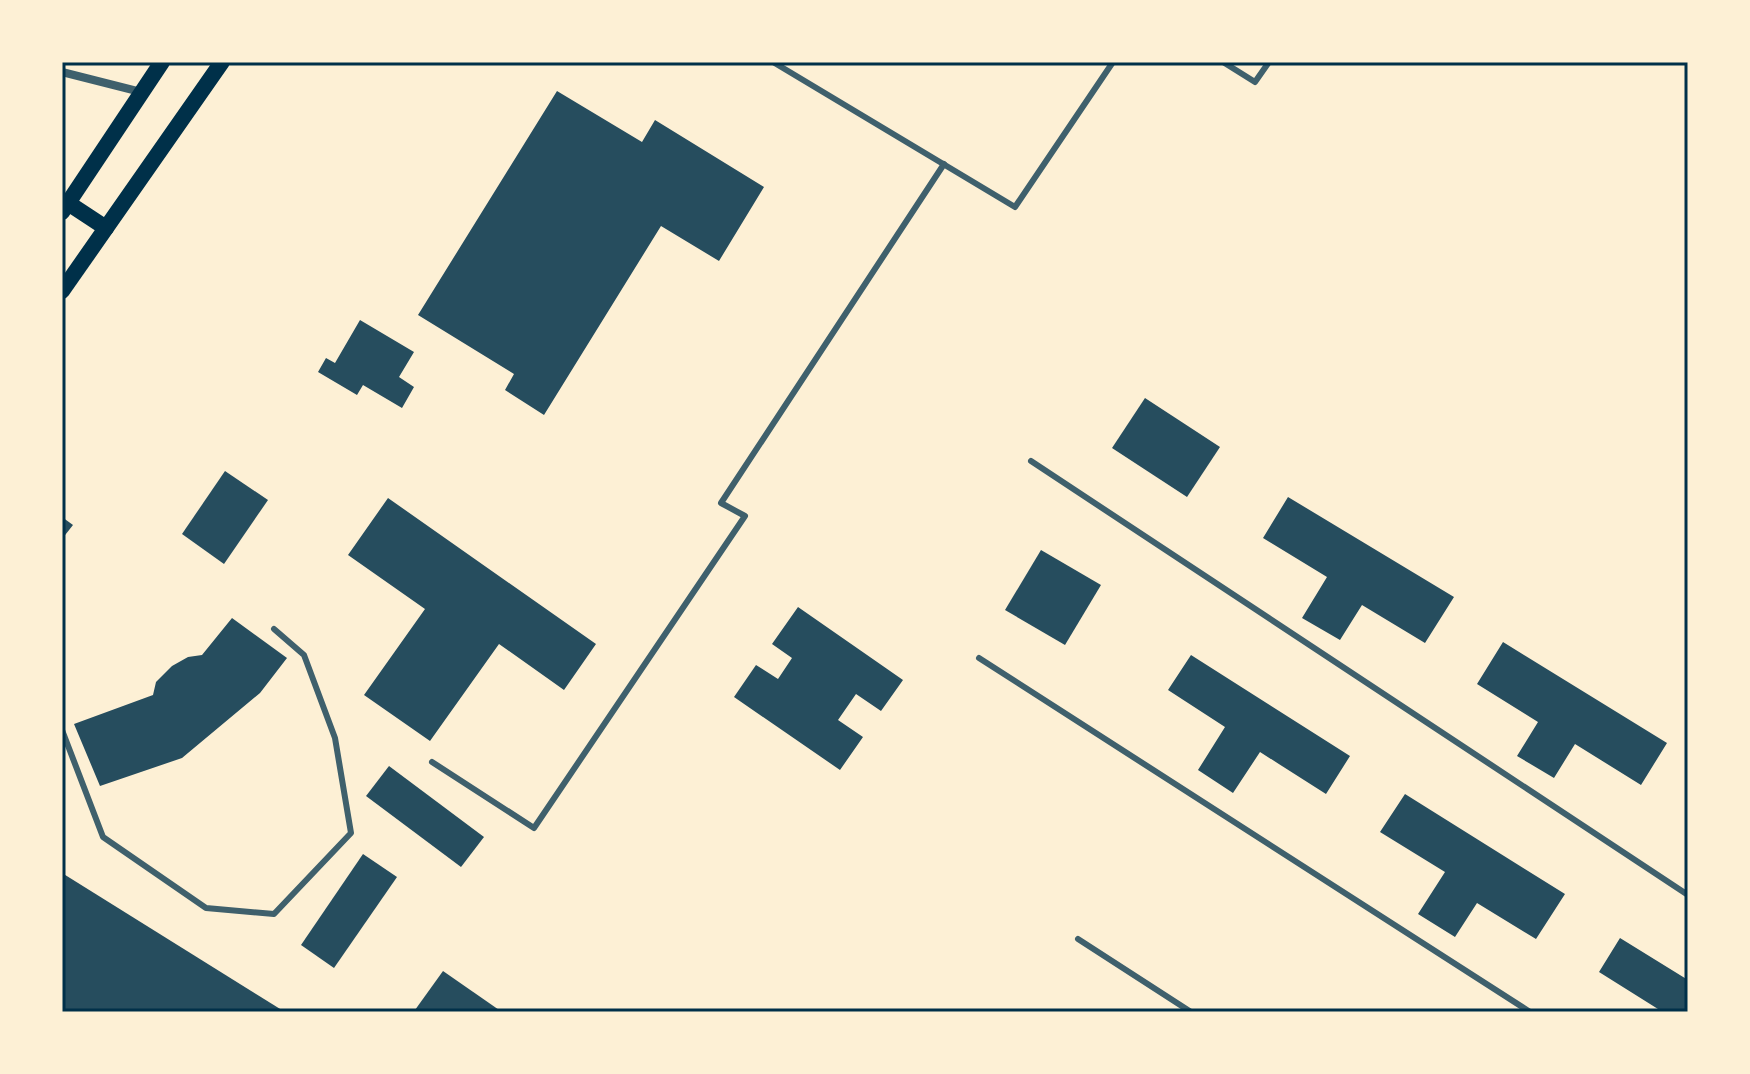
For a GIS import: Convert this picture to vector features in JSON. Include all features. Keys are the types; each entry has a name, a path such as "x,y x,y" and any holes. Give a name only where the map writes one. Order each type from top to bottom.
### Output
{"main road":[{"path":"106,228 65,207 162,62"},
{"path":"62,291 222,62"}],"street":[{"path":"62,72 141,92"}],"lane":[{"path":"773,62 1015,207 1113,62"},
{"path":"1223,62 1255,82 1269,62"},
{"path":"432,762 534,828 745,516 721,503 944,164"},
{"path":"1031,461 1688,895"},
{"path":"62,730 103,837 206,908 274,914 351,833 335,738 304,655 274,629"},
{"path":"979,658 1530,1012"},
{"path":"1078,939 1191,1012"}],"building":[{"path":"557,91 642,142 655,120 764,187 719,261 661,226 544,415 505,390 514,374 418,315"},
{"path":"360,320 414,352 399,377 414,387 402,408 363,385 357,395 318,372 326,358 335,363"},
{"path":"1145,398 1220,447 1187,497 1112,448"},
{"path":"225,471 268,500 224,564 182,534"},
{"path":"1288,497 1454,597 1425,643 1362,605 1340,640 1302,618 1327,577 1263,538"},
{"path":"388,498 596,644 564,690 499,644 430,741 364,695 425,609 348,555"},
{"path":"62,517 73,525 62,539"},
{"path":"1041,550 1101,585 1065,645 1005,610"},
{"path":"798,607 903,680 881,711 856,694 838,720 863,737 840,770 734,697 756,665 778,679 792,658 772,644"},
{"path":"232,618 287,658 260,693 182,758 100,786 74,724 153,695 156,682 172,666 188,657 202,655"},
{"path":"1503,642 1667,743 1641,785 1575,744 1554,778 1517,756 1538,722 1477,684"},
{"path":"1191,655 1350,756 1326,794 1260,752 1233,793 1198,770 1225,727 1168,690"},
{"path":"389,766 484,837 461,867 366,796"},
{"path":"1405,794 1565,894 1536,939 1477,903 1455,937 1418,914 1445,872 1380,832"},
{"path":"363,854 397,877 334,968 301,945"},
{"path":"62,873 285,1012 62,1012"},
{"path":"1620,938 1688,980 1688,1012 1656,1012 1658,1009 1599,972"},
{"path":"443,971 502,1012 415,1010"}]}
